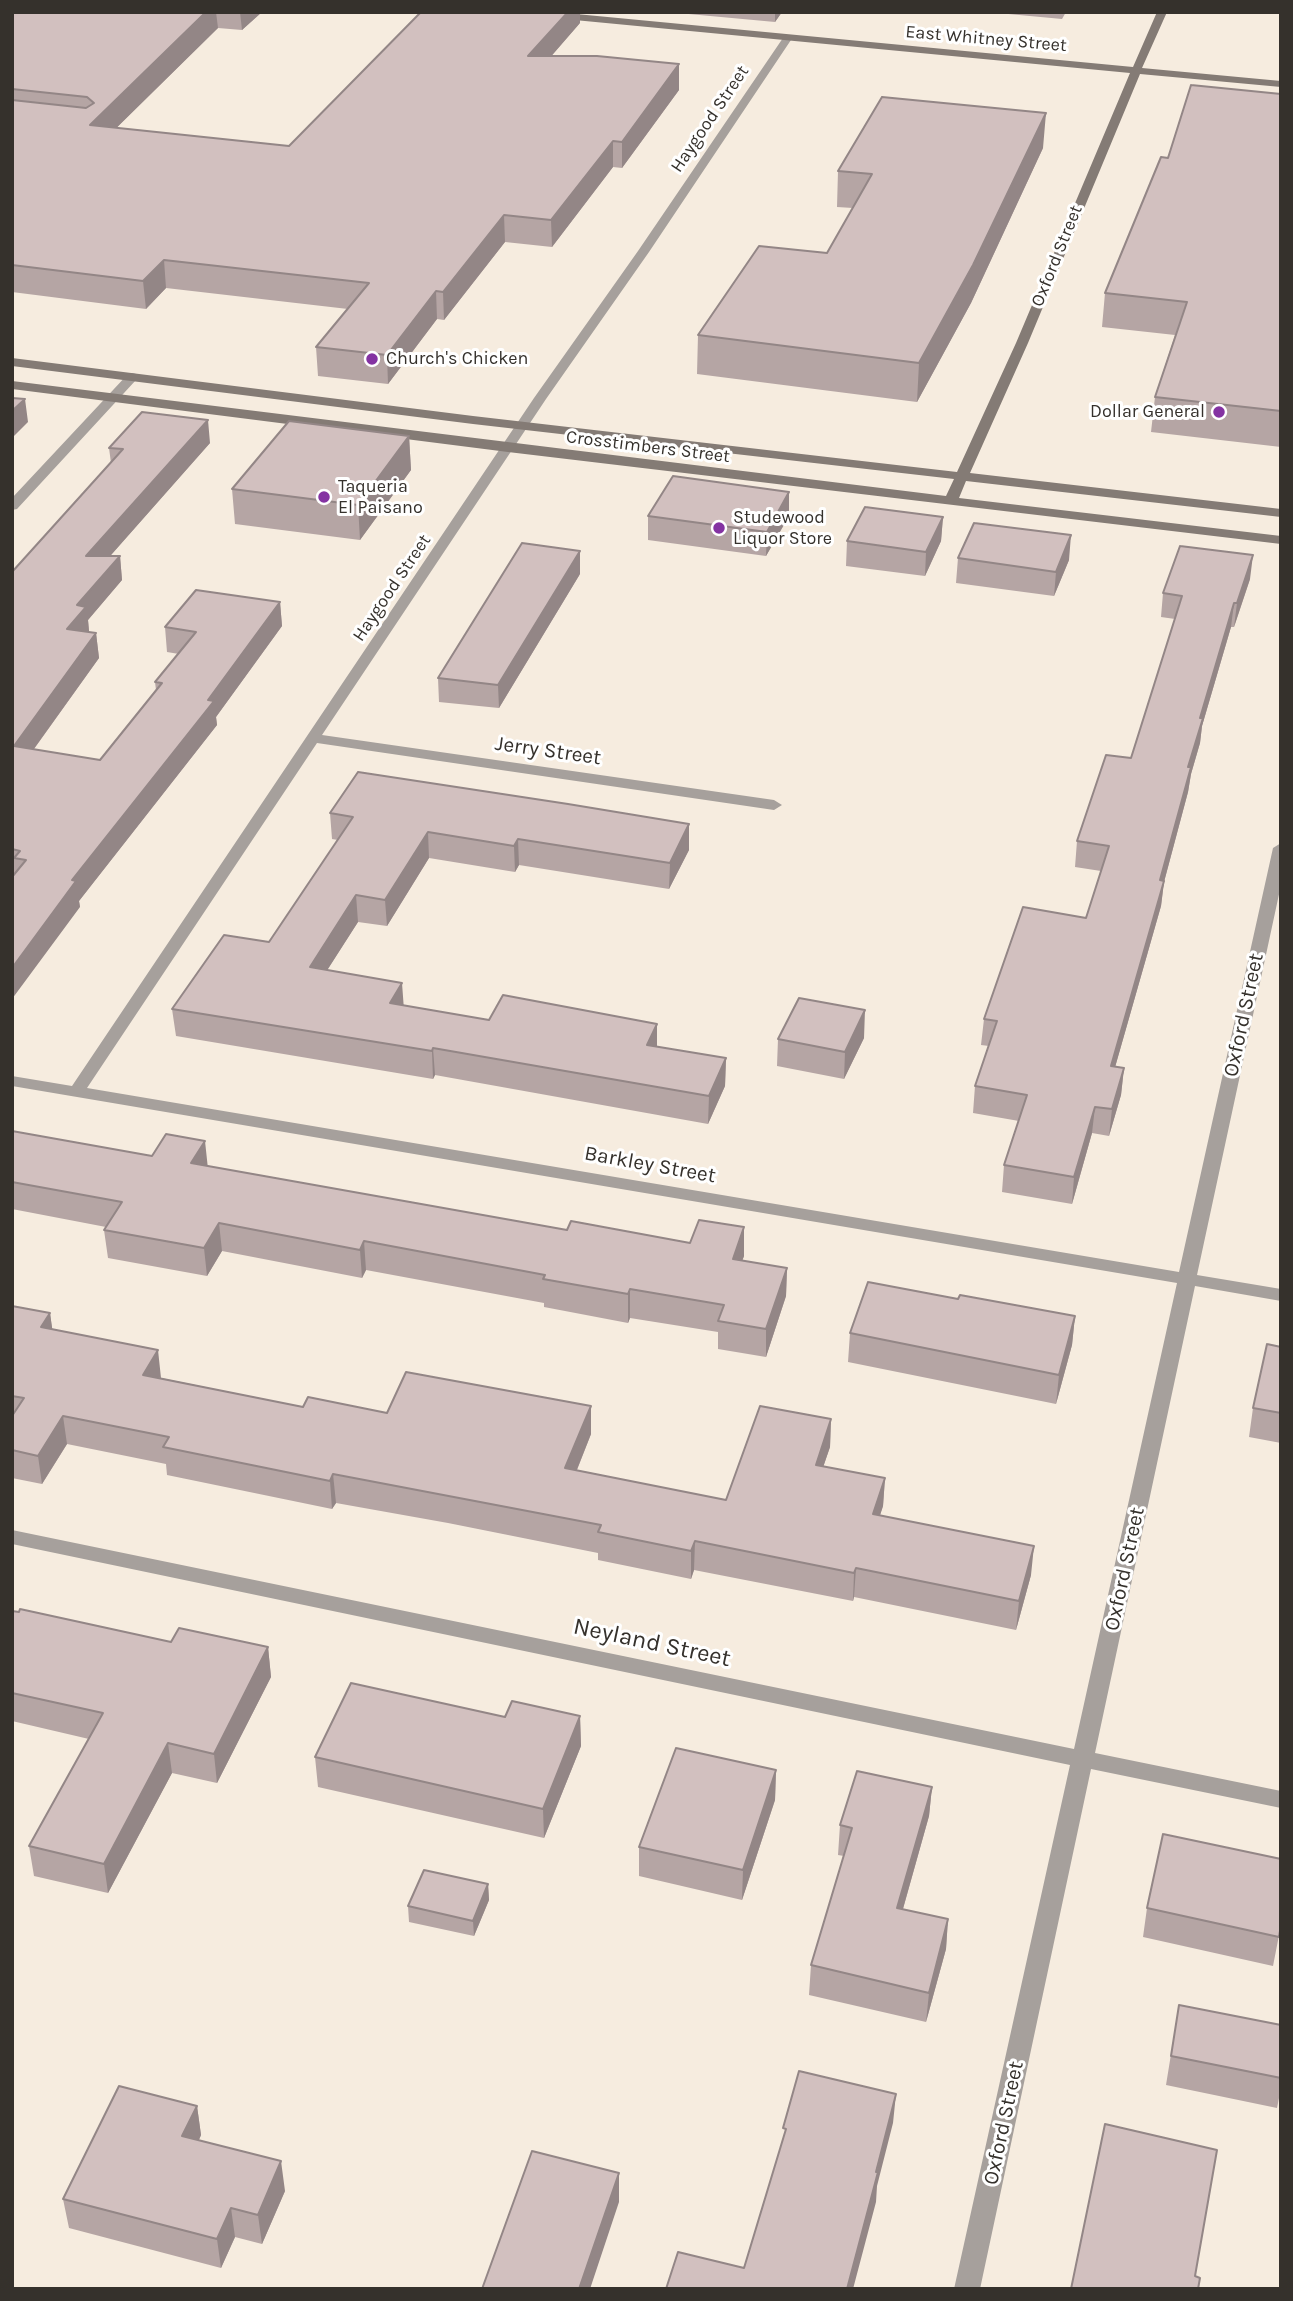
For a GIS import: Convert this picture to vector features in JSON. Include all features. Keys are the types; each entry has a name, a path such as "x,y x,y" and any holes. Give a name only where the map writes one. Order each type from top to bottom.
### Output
{"main road":[{"name":"East Whitney Street","path":"522,12 1281,84"},
{"name":"Oxford Street","path":"951,500 1022,343 1094,166 1162,12"},
{"name":"Crosstimbers Street","path":"12,362 522,425 1281,513"},
{"name":"Crosstimbers Street","path":"12,385 508,448 1281,540"}],"street":[{"name":"Haygood Street","path":"76,1092 522,425 788,37"},
{"path":"12,506 132,377"},
{"name":"Jerry Street","path":"315,738 774,805"},
{"name":"Oxford Street","path":"967,2289 1281,848"},
{"name":"Barkley Street","path":"12,1081 1281,1295"},
{"name":"Neyland Street","path":"12,1537 1281,1800"}],"building":[{"path":"12,12 206,12 90,125 289,146 421,12 568,12 528,56 597,56 679,64 622,142 613,141 551,220 504,215 443,292 436,291 387,355 316,347 369,283 164,260 143,281 12,265 12,100 86,108 94,103 87,97 12,89"},
{"path":"1191,85 1281,94 1281,411 1155,397 1187,302 1105,293 1161,157 1168,158"},
{"path":"882,97 1046,113 973,265 919,363 698,335 759,246 827,253 872,174 838,171"},
{"path":"12,398 25,399 12,411"},
{"path":"142,412 208,420 86,556 120,556 77,605 86,607 67,629 96,633 14,746 100,760 162,683 155,682 196,632 165,627 196,590 280,602 208,700 214,701 72,880 76,881 12,968 12,877 26,860 14,858 20,851 12,849 12,572 123,449 109,448"},
{"path":"289,421 409,436 358,505 232,489"},
{"path":"673,476 789,492 767,532 648,516"},
{"path":"865,507 943,517 926,552 847,541"},
{"path":"974,523 1071,535 1056,572 958,558"},
{"path":"522,543 580,551 498,685 438,678"},
{"path":"1180,546 1253,555 1237,603 1234,603 1200,718 1203,718 1188,767 1191,767 1160,880 1164,881 1111,1066 1124,1068 1112,1109 1095,1107 1074,1177 1004,1165 1027,1095 975,1086 997,1021 984,1019 1023,907 1086,918 1109,846 1077,841 1106,755 1131,758 1182,596 1163,593"},
{"path":"358,772 689,824 670,863 518,839 514,846 428,832 385,900 356,895 310,967 402,983 390,1003 489,1020 503,995 657,1024 647,1045 726,1058 709,1096 433,1048 432,1051 172,1009 224,935 269,942 353,817 330,813"},
{"path":"799,998 865,1010 845,1052 778,1039"},
{"path":"12,1131 152,1156 166,1134 205,1141 191,1163 567,1230 571,1221 690,1243 699,1220 744,1227 733,1259 787,1268 766,1329 718,1321 724,1305 630,1289 628,1294 543,1279 545,1275 364,1241 360,1250 219,1223 204,1248 104,1230 122,1202 12,1182"},
{"path":"868,1282 958,1299 960,1295 1075,1316 1059,1375 850,1333"},
{"path":"12,1306 50,1313 41,1327 158,1350 143,1375 303,1407 308,1397 387,1413 406,1372 591,1406 565,1468 726,1500 760,1406 831,1419 816,1465 885,1478 873,1514 1034,1546 1019,1601 856,1568 854,1573 695,1541 691,1551 598,1532 601,1525 333,1474 330,1481 163,1447 169,1437 63,1416 38,1456 12,1450 12,1416 24,1398 12,1396"},
{"path":"1267,1344 1281,1347 1281,1413 1253,1408"},
{"path":"20,1609 171,1642 179,1628 268,1647 214,1754 168,1743 104,1864 29,1846 103,1713 12,1693 12,1611 19,1612"},
{"path":"351,1683 505,1717 512,1701 580,1716 543,1809 315,1757"},
{"path":"676,1748 776,1770 743,1870 639,1847"},
{"path":"857,1771 932,1787 897,1908 948,1919 929,1993 811,1965 852,1828 840,1825"},
{"path":"1163,1834 1281,1859 1279,1937 1147,1908"},
{"path":"424,1870 488,1884 473,1921 408,1906"},
{"path":"1179,2005 1281,2025 1281,2078 1171,2056"},
{"path":"799,2071 896,2094 847,2289 666,2289 678,2252 744,2268 786,2129 783,2128"},
{"path":"119,2086 197,2106 182,2136 281,2161 258,2215 231,2208 217,2239 63,2199"},
{"path":"1105,2124 1217,2150 1195,2276 1200,2278 1198,2289 1071,2289"},
{"path":"532,2151 619,2173 579,2289 482,2289"}],"place":[{"name":"Church's Chicken","path":"372,359"},
{"name":"Dollar General","path":"1219,412"},
{"name":"Taqueria El Paisano","path":"324,497"},
{"name":"Studewood Liquor Store","path":"719,528"}]}
